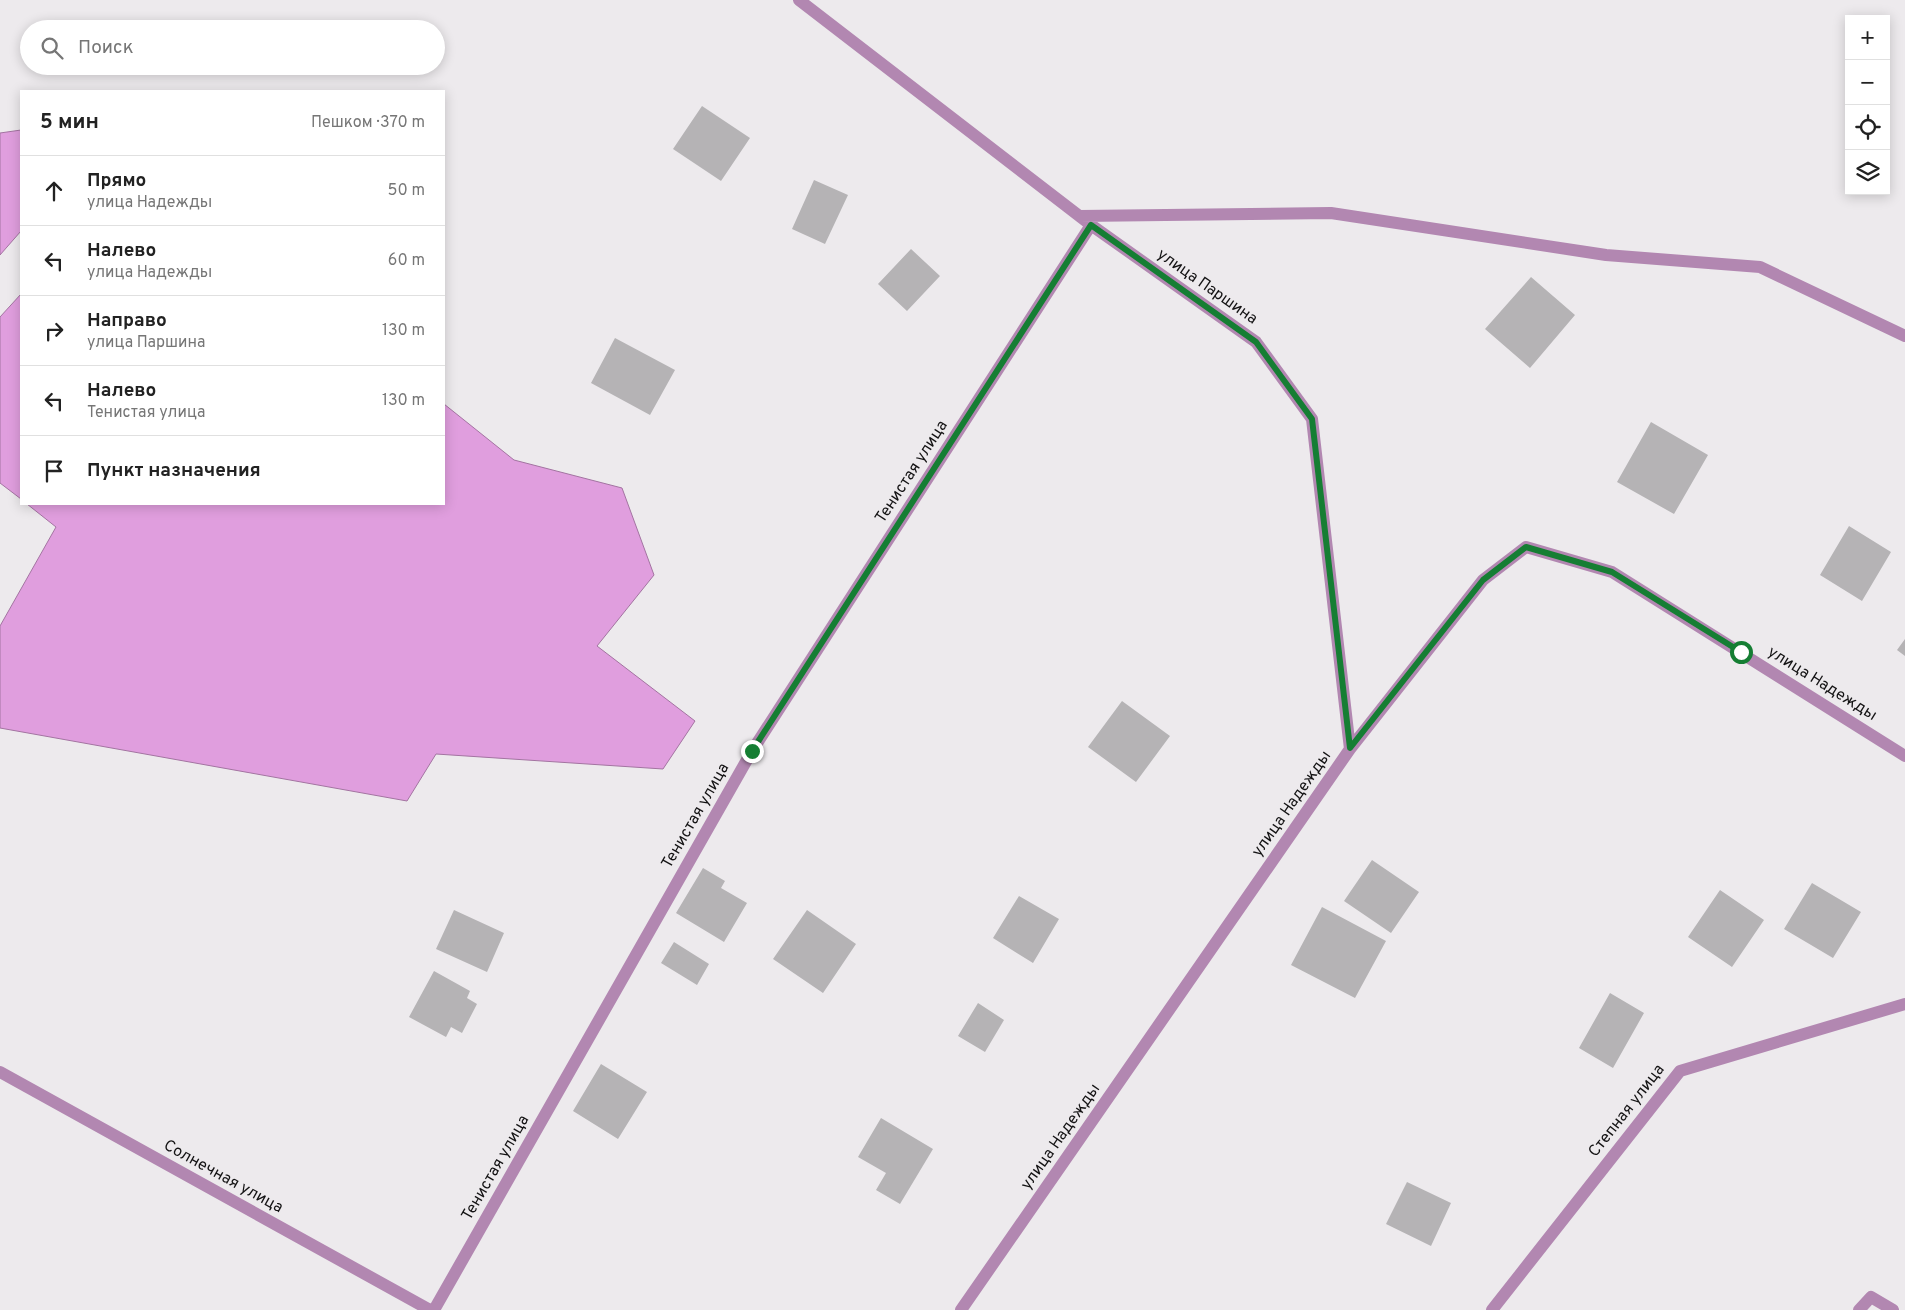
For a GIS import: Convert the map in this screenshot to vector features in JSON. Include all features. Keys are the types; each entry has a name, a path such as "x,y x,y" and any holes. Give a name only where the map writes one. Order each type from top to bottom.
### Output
{"street":[{"name":"улица Паршина","path":"799,0 1091,225 1256,342 1312,419 1350,748"},
{"path":"1080,216 1331,213 1606,255 1760,267 1905,336"},
{"name":"Тенистая улица","path":"434,1310 752,751 1091,225"},
{"name":"улица Надежды","path":"961,1310 1350,748 1483,580 1526,547 1612,572 1905,756"},
{"name":"Степная улица","path":"1492,1310 1680,1071 1905,1004"},
{"name":"Солнечная улица","path":"0,1072 430,1310"},
{"path":"1859,1310 1871,1297 1892,1310"}],"shaded area":[{"path":"20,130 20,232 0,255 0,133"},
{"path":"20,295 20,498 0,483 0,317"},
{"path":"445,405 514,460 622,488 654,575 597,646 695,721 663,769 436,754 407,801 0,728 0,626 56,527 28,505 445,505"}],"building":[{"path":"702,106 750,138 721,181 673,149"},
{"path":"814,180 848,195 825,244 792,229"},
{"path":"911,249 940,276 907,311 878,284"},
{"path":"1531,277 1575,315 1530,368 1485,329"},
{"path":"615,338 675,370 650,415 591,383"},
{"path":"1651,422 1708,455 1674,514 1617,482"},
{"path":"1849,526 1891,552 1862,601 1820,575"},
{"path":"1905,639 1905,656 1897,650"},
{"path":"1122,701 1170,736 1136,782 1088,747"},
{"path":"1372,860 1419,892 1391,933 1344,901"},
{"path":"703,868 725,881 721,888 747,903 724,942 676,913"},
{"path":"1812,883 1861,912 1833,958 1784,929"},
{"path":"1720,890 1764,920 1732,967 1688,937"},
{"path":"1019,896 1059,919 1033,963 993,938"},
{"path":"1322,907 1386,941 1355,998 1291,965"},
{"path":"454,910 504,933 487,972 436,949"},
{"path":"807,910 856,944 823,993 773,959"},
{"path":"674,942 709,964 697,985 661,963"},
{"path":"434,971 470,991 467,998 477,1004 462,1033 451,1027 446,1037 409,1017"},
{"path":"1610,993 1644,1013 1613,1068 1579,1048"},
{"path":"978,1003 1004,1020 985,1052 958,1036"},
{"path":"601,1064 647,1092 618,1139 573,1111"},
{"path":"881,1118 933,1149 900,1204 876,1190 886,1173 858,1157"},
{"path":"1407,1182 1451,1203 1431,1246 1386,1224"}],"route":[{"path":"752,751 1091,225 1256,342 1312,419 1350,748 1483,580 1526,547 1612,572 1741,652"}]}
